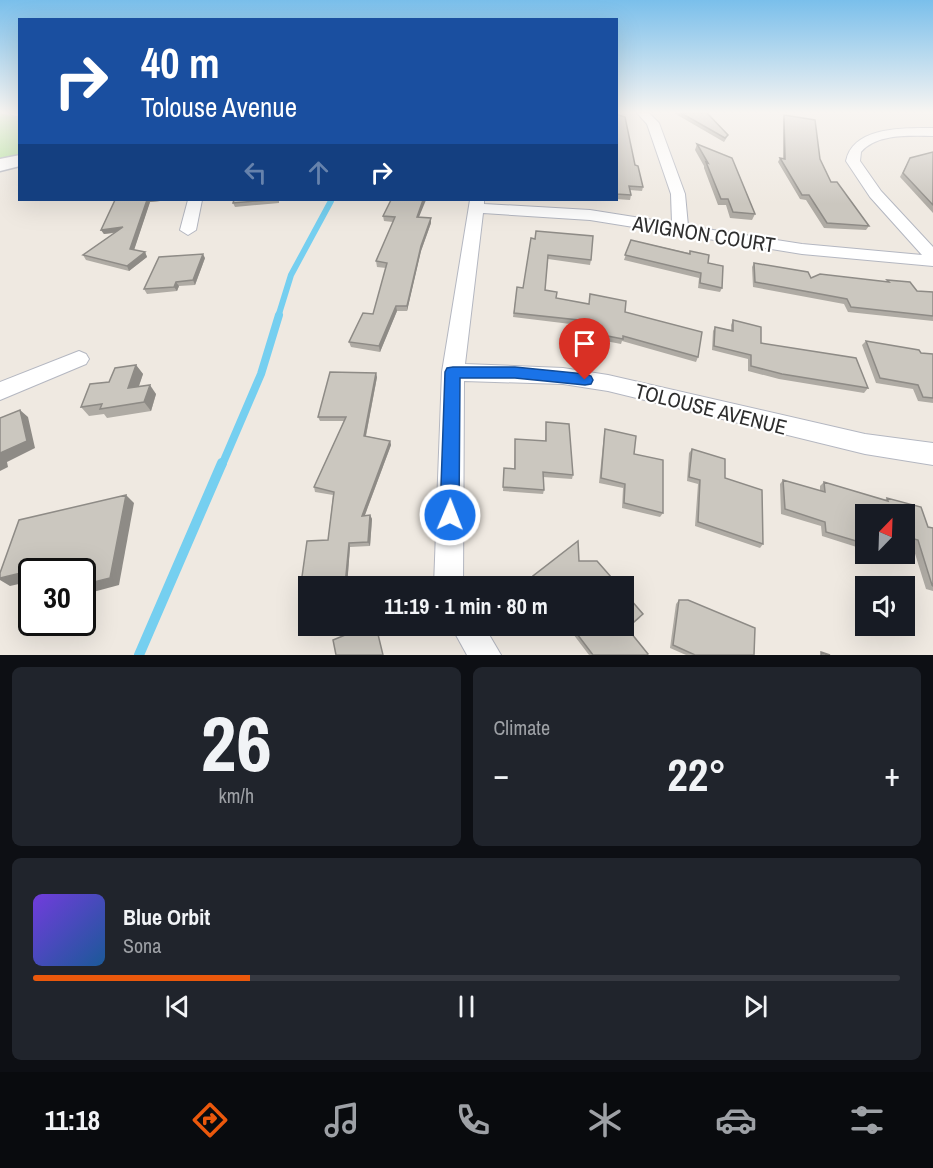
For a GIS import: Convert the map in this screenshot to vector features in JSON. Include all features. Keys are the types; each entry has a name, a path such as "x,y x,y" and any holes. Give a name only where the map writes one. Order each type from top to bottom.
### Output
{"street":[{"path":"660,144 680,201 680,230"},
{"path":"862,144 853,155 853,163 863,179 933,259"},
{"path":"0,165 18,160"},
{"path":"188,230 195,201"},
{"path":"448,576 453,372 476,204"},
{"name":"AVIGNON COURT","path":"476,204 590,215 802,249 933,259"},
{"path":"0,391 79,359"},
{"name":"TOLOUSE AVENUE","path":"453,372 563,376 608,383 823,435 933,454"},
{"path":"473,636 485,655"}],"green space":[{"path":"0,144 18,144 18,158 0,163"}],"building":[{"path":"618,144 631,144 635,165 638,166 643,187 629,186 631,195 618,194"},
{"path":"697,144 732,158 755,214 733,212 728,199 721,199 706,162 708,163"},
{"path":"785,144 818,144 820,159 831,182 837,182 869,226 827,223 809,195 802,195 780,158 785,159"},
{"path":"933,152 933,205 903,173 910,158"},
{"path":"115,201 147,201 130,249 145,252 127,266 83,255 123,227 101,230"},
{"path":"234,201 257,201 233,203"},
{"path":"390,201 423,201 417,217 431,218 421,246 407,306 396,306 379,346 349,342 363,313 373,314 387,263 376,261 395,217 383,216"},
{"path":"536,231 593,236 591,260 548,255 545,290 557,292 556,298 589,304 590,294 626,301 625,312 702,332 698,357 623,336 623,339 587,332 588,321 514,313 517,287 523,288 531,238 535,239"},
{"path":"631,240 690,254 690,251 709,255 708,263 723,266 722,288 700,283 701,273 625,255"},
{"path":"203,254 193,280 176,282 174,287 144,289 159,257"},
{"path":"754,263 808,272 811,278 820,274 889,282 887,280 910,282 917,291 933,292 933,316 851,307 847,299 755,282"},
{"path":"733,320 761,327 761,343 856,358 868,388 782,374 751,366 751,355 714,346 715,327 733,331"},
{"path":"866,341 933,354 933,398 923,397 918,385 880,378"},
{"path":"136,365 128,388 150,385 144,402 100,409 102,404 81,407 90,384 109,382 115,368"},
{"path":"330,372 376,373 364,436 390,441 362,516 370,515 368,542 349,543 346,576 302,576 307,541 328,540 334,492 314,487 346,417 318,417"},
{"path":"20,410 27,441 0,453 0,418"},
{"path":"546,422 569,424 573,475 543,472 544,490 503,487 504,468 515,469 515,439 546,441"},
{"path":"605,429 636,436 634,454 663,460 663,513 624,503 625,484 601,478"},
{"path":"692,449 725,459 725,478 762,490 763,544 698,522 700,480 689,477"},
{"path":"783,480 825,492 824,482 888,501 887,498 910,504 855,504 855,541 826,532 825,522 785,509"},
{"path":"126,495 110,578 96,582 96,558 18,558 18,574 0,578 19,520"},
{"path":"915,505 921,507 928,527 933,528 933,586 932,585 918,540 915,539"},
{"path":"578,541 579,561 597,561 610,576 533,576"},
{"path":"679,600 688,600 755,628 754,655 695,655 673,645"},
{"path":"634,604 643,614 634,622"},
{"path":"343,636 378,636 383,655 336,655 333,640"},
{"path":"579,636 633,636 648,654 647,655 593,655"}],"waterway":[{"path":"278,317 291,275 331,201"},
{"path":"222,465 261,374 279,315"},
{"path":"139,655 222,463"}],"route":[{"path":"450,515 453,372 515,373 585,380"}]}
